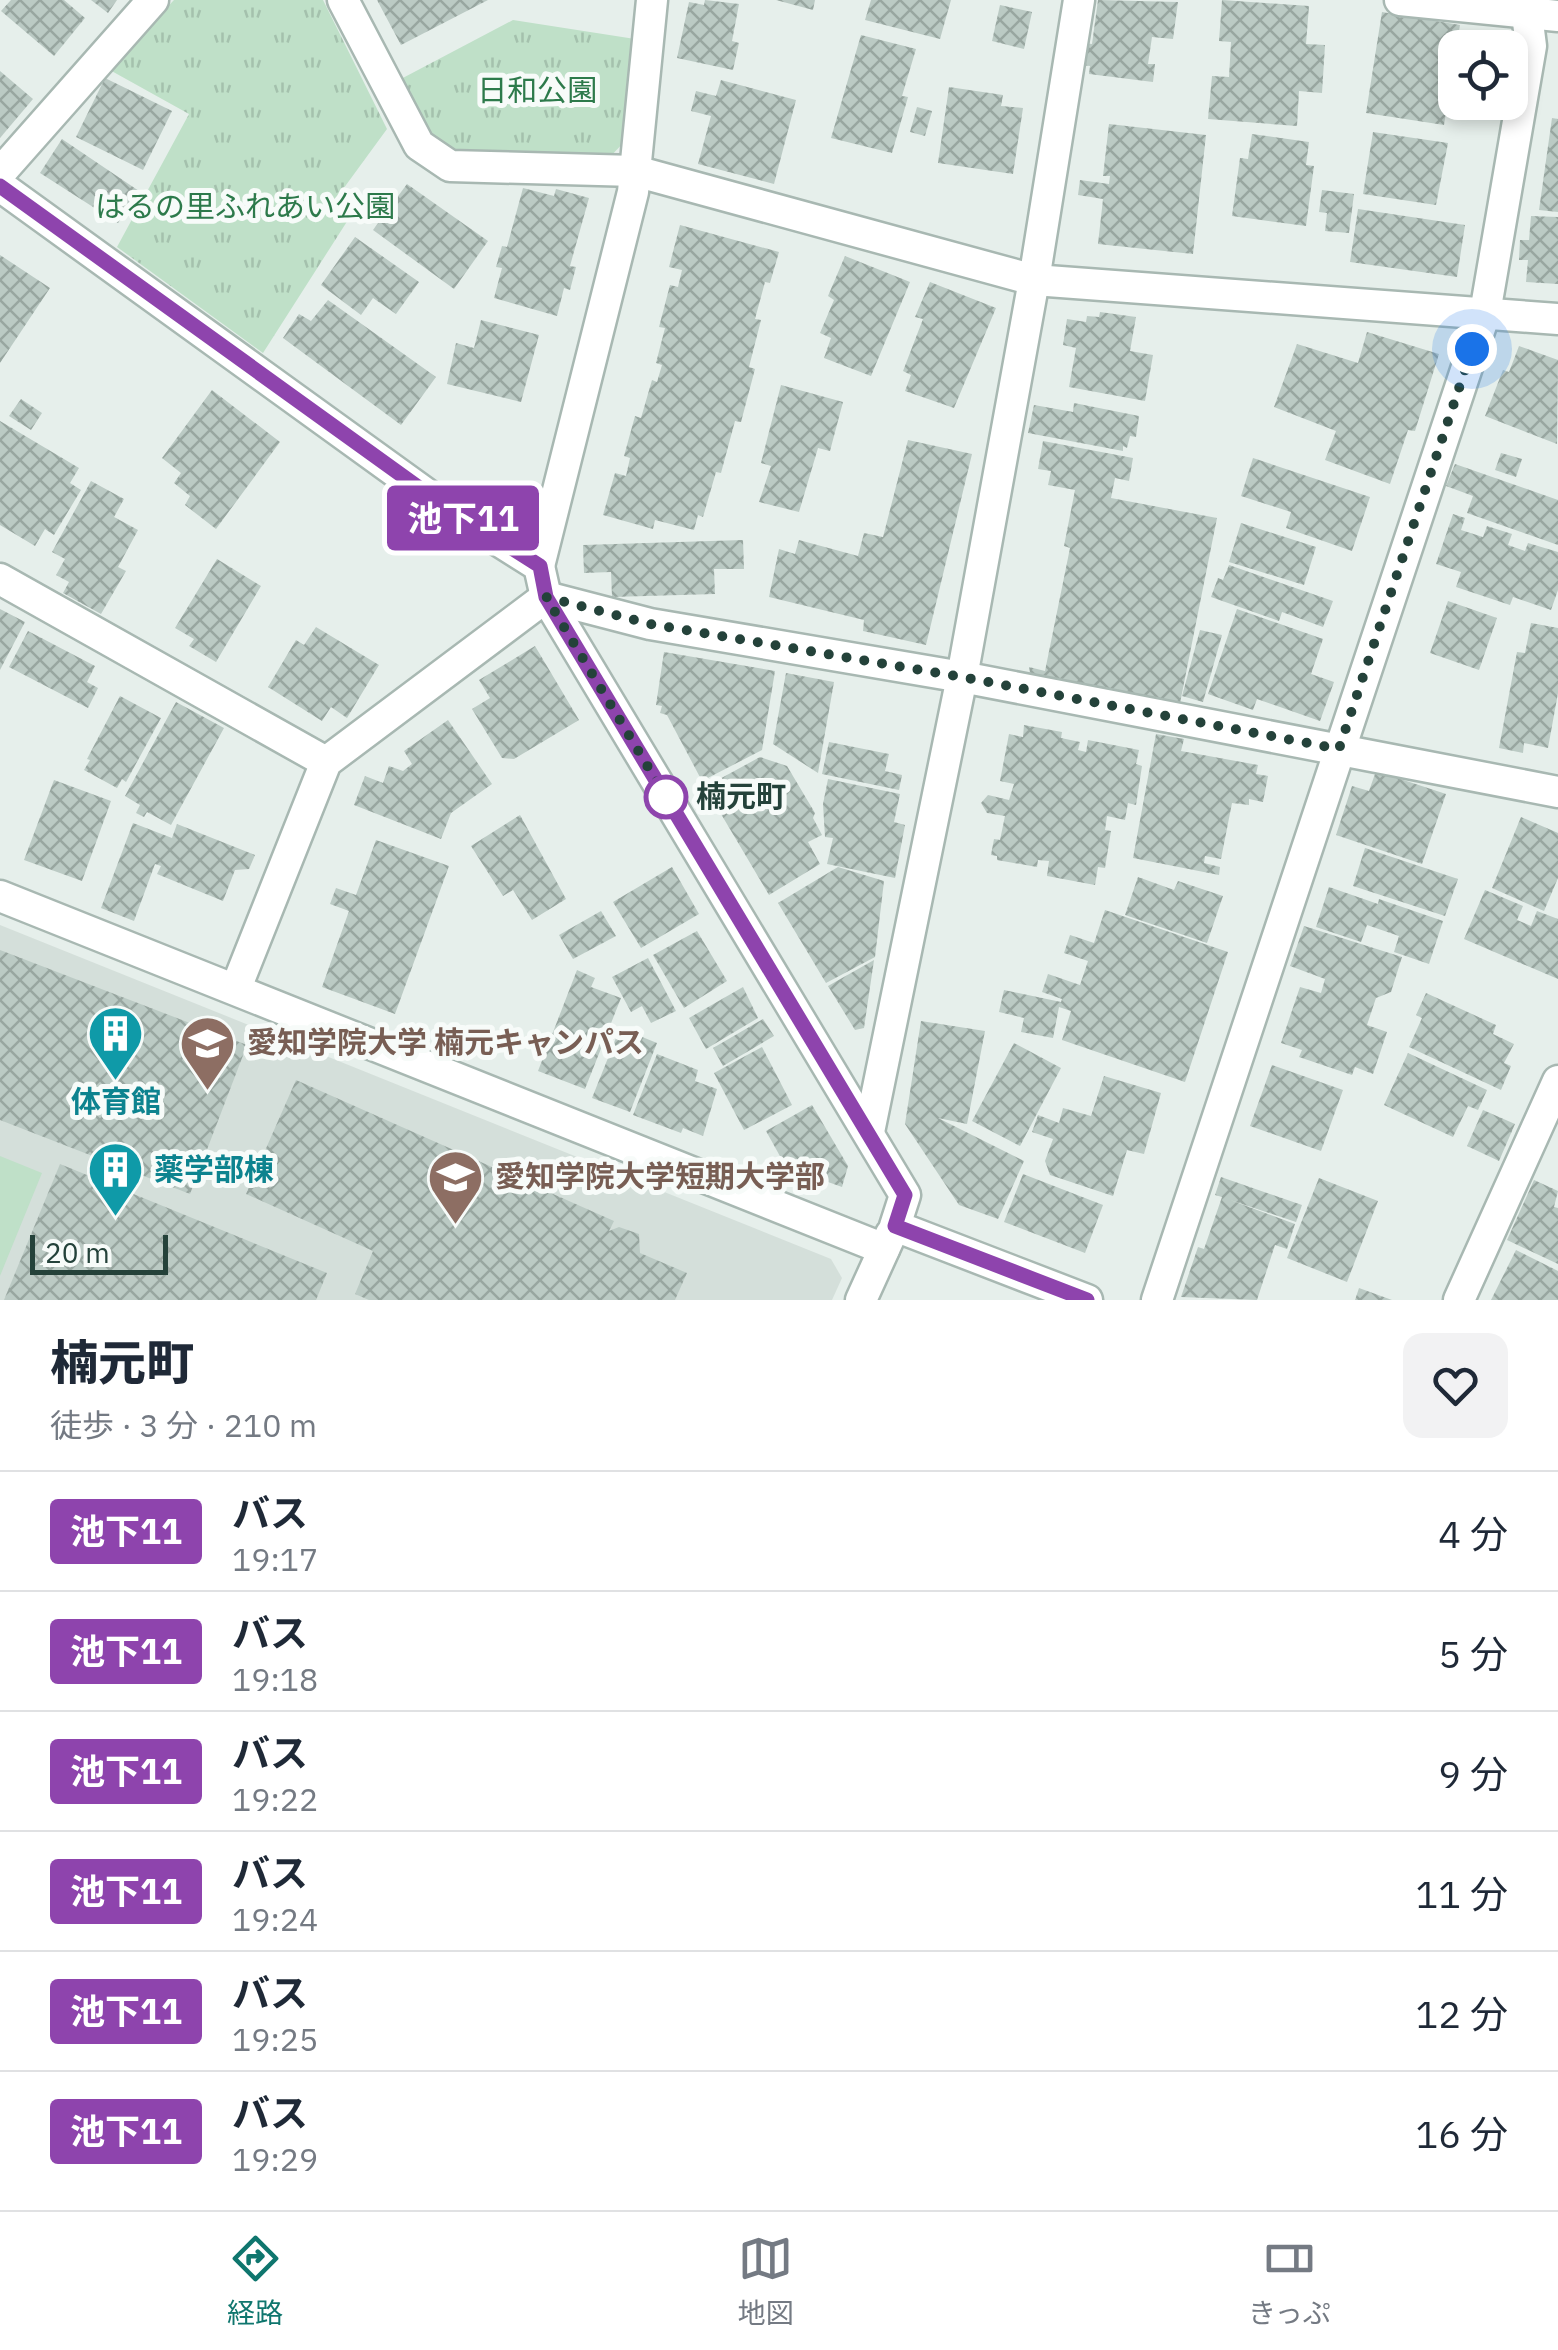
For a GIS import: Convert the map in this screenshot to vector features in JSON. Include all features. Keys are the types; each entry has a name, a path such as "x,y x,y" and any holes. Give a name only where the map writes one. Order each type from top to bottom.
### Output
{"street":[{"path":"0,174 152,0"},
{"path":"344,0 418,146 450,166 635,172 1034,280 1558,318"},
{"path":"652,0 629,211 540,566 546,597 905,1195 862,1300"},
{"path":"868,1132 962,677 1034,280 1079,0"},
{"path":"1400,0 1524,7 1558,16"},
{"path":"1157,1300 1484,313 1531,46 1524,7"},
{"path":"0,186 436,500 540,566"},
{"path":"0,580 326,762"},
{"path":"546,597 650,624 962,677 1558,792"},
{"path":"236,988 326,762 546,597"},
{"path":"0,896 890,1238 1087,1300"},
{"path":"1459,1300 1558,1081"}],"shaded area":[{"name":"愛知学院大学 楠元キャンパス","path":"0,925 831,1259 842,1278 832,1300 0,1300"}],"green space":[{"name":"はるの里ふれあい公園","path":"174,0 323,0 387,129 338,196 355,209 263,353 117,247 189,114 108,69"},
{"name":"日和公園","path":"513,20 635,39 626,140 608,159 453,157 425,139 399,80"},
{"path":"0,1156 42,1173 0,1276"}],"building":[{"path":"11,0 64,0 85,18 54,56 1,11"},
{"path":"91,0 117,0 108,13"},
{"path":"377,0 488,0 401,45"},
{"path":"705,0 739,4 732,41 739,43 733,70 677,58 689,2 704,5"},
{"path":"776,0 815,0 813,10"},
{"path":"871,0 951,0 940,39 865,20"},
{"path":"1098,0 1178,2 1173,39 1152,37 1148,64 1155,64 1153,82 1089,74 1090,66 1080,65 1083,43 1092,44"},
{"path":"1222,0 1309,6 1306,44 1325,45 1322,93 1299,91 1297,126 1208,119 1212,76 1229,77 1231,42 1219,41"},
{"path":"1000,5 1032,12 1024,49 992,41"},
{"path":"1382,12 1460,25 1459,30 1438,30 1438,120 1445,120 1444,125 1366,113"},
{"path":"861,35 916,49 902,96 908,97 892,153 831,138"},
{"path":"0,71 33,99 0,138"},
{"path":"105,78 172,111 143,170 76,137"},
{"path":"721,80 796,100 774,184 698,164 711,116 691,111 696,91 716,96"},
{"path":"949,87 1003,95 1001,106 1023,108 1013,174 938,163"},
{"path":"917,107 932,111 925,136 910,132"},
{"path":"1552,118 1558,119 1558,212 1539,210"},
{"path":"1109,124 1206,135 1193,254 1098,244 1103,199 1078,195 1080,180 1109,184 1110,176 1103,176"},
{"path":"1373,132 1448,143 1436,205 1363,194"},
{"path":"1252,134 1309,142 1306,165 1314,166 1306,226 1232,216 1240,158 1248,159"},
{"path":"62,139 139,191 118,223 40,173"},
{"path":"407,184 488,241 454,289 373,230"},
{"path":"523,188 554,196 556,189 589,198 570,266 576,267 570,290 564,288 557,316 494,298 502,268 496,267 502,246 507,247"},
{"path":"1322,190 1354,194 1349,233 1325,231 1327,213 1319,212"},
{"path":"1358,209 1465,225 1457,277 1350,262"},
{"path":"1531,216 1558,217 1558,284 1526,282 1528,260 1519,260 1520,240 1529,240"},
{"path":"680,225 779,252 770,283 765,282 755,319 761,320 749,367 755,369 741,422 735,421 721,473 716,472 703,517 698,515 694,530 655,520 653,529 603,515 615,473 626,476 630,458 624,456 635,416 641,418 652,380 657,382 662,365 656,363 665,328 659,327 670,285 678,287 682,270 669,267"},
{"path":"355,237 419,282 396,314 373,298 361,315 321,285"},
{"path":"0,255 50,288 0,363"},
{"path":"845,256 910,282 871,376 824,358 831,338 820,333 834,300 828,296"},
{"path":"930,282 996,308 954,408 905,391 911,375 903,371 923,319 915,317"},
{"path":"328,300 436,377 401,425 283,338 299,314 311,321"},
{"path":"1100,312 1136,317 1130,351 1153,355 1145,401 1069,387 1076,348 1063,345 1067,319 1086,322 1087,316 1099,317"},
{"path":"481,320 539,335 521,402 447,384 456,343 474,348"},
{"path":"1367,332 1439,354 1415,431 1408,430 1390,484 1325,460 1336,431 1274,407 1297,344 1358,363"},
{"path":"1519,346 1558,360 1557,444 1485,416 1503,370 1509,372"},
{"path":"781,385 843,402 830,451 818,448 799,512 759,502 771,466 761,463"},
{"path":"212,390 280,442 216,529 185,505 190,496 174,483 181,473 162,458"},
{"path":"21,399 42,413 31,430 9,416"},
{"path":"1074,403 1139,416 1136,437 1130,436 1123,451 1028,433 1034,405 1073,412"},
{"path":"0,421 79,468 70,483 81,490 54,535 45,529 35,546 0,525"},
{"path":"908,440 972,454 926,645 863,631 864,620 769,597 779,549 795,554 799,540 858,556 864,533 883,537"},
{"path":"1043,441 1133,458 1129,481 1115,478 1111,498 1217,518 1178,713 1032,683 1029,667 1045,671 1070,548 1064,546 1075,490 1048,485 1051,471 1038,469"},
{"path":"1501,453 1522,459 1516,477 1495,470"},
{"path":"1253,458 1370,497 1352,551 1286,528 1291,512 1241,496"},
{"path":"1455,464 1558,500 1558,545 1467,513 1473,496 1446,486"},
{"path":"91,481 124,499 114,517 138,530 118,567 126,571 101,614 63,593 69,582 56,575 65,559 52,552"},
{"path":"1453,514 1465,518 1461,530 1483,537 1487,526 1512,534 1508,545 1525,551 1528,543 1558,552 1558,590 1551,610 1513,597 1510,605 1456,587 1461,572 1436,564"},
{"path":"1241,523 1316,547 1304,585 1229,562"},
{"path":"743,540 744,569 714,569 715,594 612,597 611,572 584,573 583,545"},
{"path":"217,559 261,586 216,662 189,646 194,639 175,628"},
{"path":"1229,565 1333,601 1323,627 1282,612 1279,621 1211,597 1218,578 1223,580"},
{"path":"1448,601 1497,618 1479,670 1430,653"},
{"path":"0,609 25,622 0,670"},
{"path":"1237,609 1323,639 1311,674 1334,682 1320,721 1257,699 1253,710 1208,694"},
{"path":"1531,623 1558,628 1558,693 1548,748 1524,743 1523,753 1499,748 1517,652 1525,653"},
{"path":"316,627 379,665 347,718 331,707 322,721 268,687 296,640 304,645"},
{"path":"1200,630 1222,635 1203,702 1182,696"},
{"path":"28,631 95,666 87,682 98,688 88,708 9,667"},
{"path":"535,646 579,720 514,759 502,758 472,709 490,698 479,680"},
{"path":"664,652 775,671 762,750 702,781 667,715 660,713 662,706 656,705"},
{"path":"786,673 834,682 818,773 773,744"},
{"path":"120,696 161,718 126,782 122,779 117,788 84,770"},
{"path":"176,702 224,728 171,825 147,812 144,817 136,813 140,805 125,796"},
{"path":"448,720 492,784 451,813 441,839 354,805 365,776 383,783 389,766 403,771 412,764 404,751"},
{"path":"1024,725 1062,732 1061,738 1080,742 1078,750 1086,752 1088,740 1139,750 1136,764 1142,766 1136,805 1128,803 1125,820 1107,816 1105,830 1111,831 1105,868 1098,867 1095,885 1047,876 1049,861 1038,860 1037,867 997,860 997,856 991,855 994,839 1000,840 1005,816 987,813 981,803 988,795 1009,800 1014,784 1000,781 1009,734 1023,737"},
{"path":"1156,734 1184,739 1181,751 1258,765 1256,774 1268,776 1263,802 1249,799 1249,805 1232,803 1221,859 1205,856 1204,863 1220,867 1219,875 1133,858"},
{"path":"829,742 889,754 885,771 902,775 899,790 822,774"},
{"path":"760,757 787,766 815,813 813,818 822,835 808,842 820,864 769,895 705,787"},
{"path":"1376,771 1446,794 1422,864 1336,835 1352,786 1369,791"},
{"path":"828,779 900,794 894,822 905,825 895,878 827,864 833,838 825,837 823,804"},
{"path":"54,780 111,801 82,881 24,860"},
{"path":"520,815 566,899 532,920 513,890 503,896 471,846"},
{"path":"1521,817 1558,833 1558,878 1544,911 1492,888"},
{"path":"133,823 172,838 177,824 255,855 249,869 235,870 223,901 157,874 161,866 155,864 134,921 101,908"},
{"path":"376,840 449,866 395,1014 322,987 349,911 330,904 336,888 356,895"},
{"path":"1365,848 1458,879 1445,916 1353,886"},
{"path":"672,867 699,914 641,948 613,902"},
{"path":"838,867 884,881 875,957 826,983 778,903"},
{"path":"1138,877 1174,890 1178,881 1223,896 1207,943 1125,915"},
{"path":"1329,887 1443,921 1429,964 1394,952 1399,936 1367,925 1361,942 1316,927"},
{"path":"1485,890 1523,906 1517,920 1531,926 1537,911 1558,919 1558,979 1464,939"},
{"path":"1105,910 1228,952 1185,1082 1062,1040 1071,1011 1059,1007 1053,1038 1021,1032 1024,1018 999,1012 1004,990 1061,1002 1062,999 1042,992 1048,974 1080,985 1088,961 1064,953 1070,935 1094,943"},
{"path":"601,911 616,936 573,959 559,935"},
{"path":"1304,926 1402,957 1391,992 1376,998 1367,1025 1387,1032 1373,1074 1355,1067 1352,1075 1299,1057 1302,1050 1281,1043 1300,987 1321,993 1325,979 1290,966"},
{"path":"697,931 727,981 684,1008 653,955"},
{"name":"体育館","path":"0,950 247,1045 190,1194 0,1120"},
{"path":"648,958 676,1011 651,1023 642,1006 631,1012 612,977"},
{"path":"874,960 864,1028 855,1030 828,986"},
{"path":"577,970 595,978 591,987 621,998 585,1089 538,1071"},
{"path":"743,987 758,1018 706,1049 689,1018"},
{"path":"1426,993 1496,1025 1493,1034 1514,1044 1504,1063 1511,1066 1501,1090 1409,1047 1422,1018 1416,1015"},
{"path":"763,1019 774,1036 723,1066 713,1048"},
{"path":"921,1021 985,1031 967,1124 938,1118 1024,1161 998,1219 959,1205 905,1124"},
{"path":"620,1028 657,1043 630,1112 592,1098"},
{"path":"1014,1043 1061,1068 1020,1146 972,1121"},
{"path":"762,1047 792,1105 744,1130 714,1073"},
{"path":"1408,1053 1487,1090 1478,1110 1468,1106 1453,1137 1384,1105"},
{"path":"657,1054 698,1070 695,1081 717,1089 703,1136 683,1128 681,1133 633,1115"},
{"path":"1272,1065 1343,1090 1321,1151 1250,1126"},
{"path":"1104,1076 1161,1093 1144,1154 1127,1150 1113,1196 1050,1175 1045,1161 1053,1139 1032,1132 1038,1115 1059,1123 1063,1108 1091,1116"},
{"path":"296,1080 614,1221 609,1231 619,1227 639,1234 640,1253 687,1273 675,1300 369,1300 355,1294 373,1251 246,1194"},
{"path":"812,1105 848,1166 842,1187 786,1167 766,1131"},
{"path":"1483,1110 1515,1124 1499,1161 1467,1146"},
{"name":"薬学部棟","path":"60,1164 327,1273 316,1300 4,1300"},
{"path":"1023,1174 1103,1205 1085,1253 1004,1222"},
{"path":"1221,1177 1302,1205 1296,1222 1230,1200 1295,1224 1287,1249 1275,1245 1257,1300 1181,1297 1198,1247 1204,1249 1222,1197 1215,1195"},
{"path":"1319,1178 1378,1201 1347,1282 1287,1258"},
{"path":"1534,1180 1558,1191 1554,1207 1558,1208 1558,1264 1507,1240"},
{"path":"1516,1250 1558,1271 1558,1300 1491,1300"},
{"path":"1359,1288 1392,1300 1355,1300"}],"bus line":[{"name":"池下11","path":"0,186 436,500 540,566 546,597 905,1195 895,1226 1087,1300"}],"place":[{"name":"楠元町","path":"666,797"},
{"name":"体育館","path":"116,1083"},
{"name":"愛知学院大学 楠元キャンパス","path":"208,1092"},
{"name":"薬学部棟","path":"115,1219"},
{"name":"愛知学院大学短期大学部","path":"456,1226"}],"route":[{"path":"666,797 546,597 650,624 962,677 1339,749 1472,349"}]}
